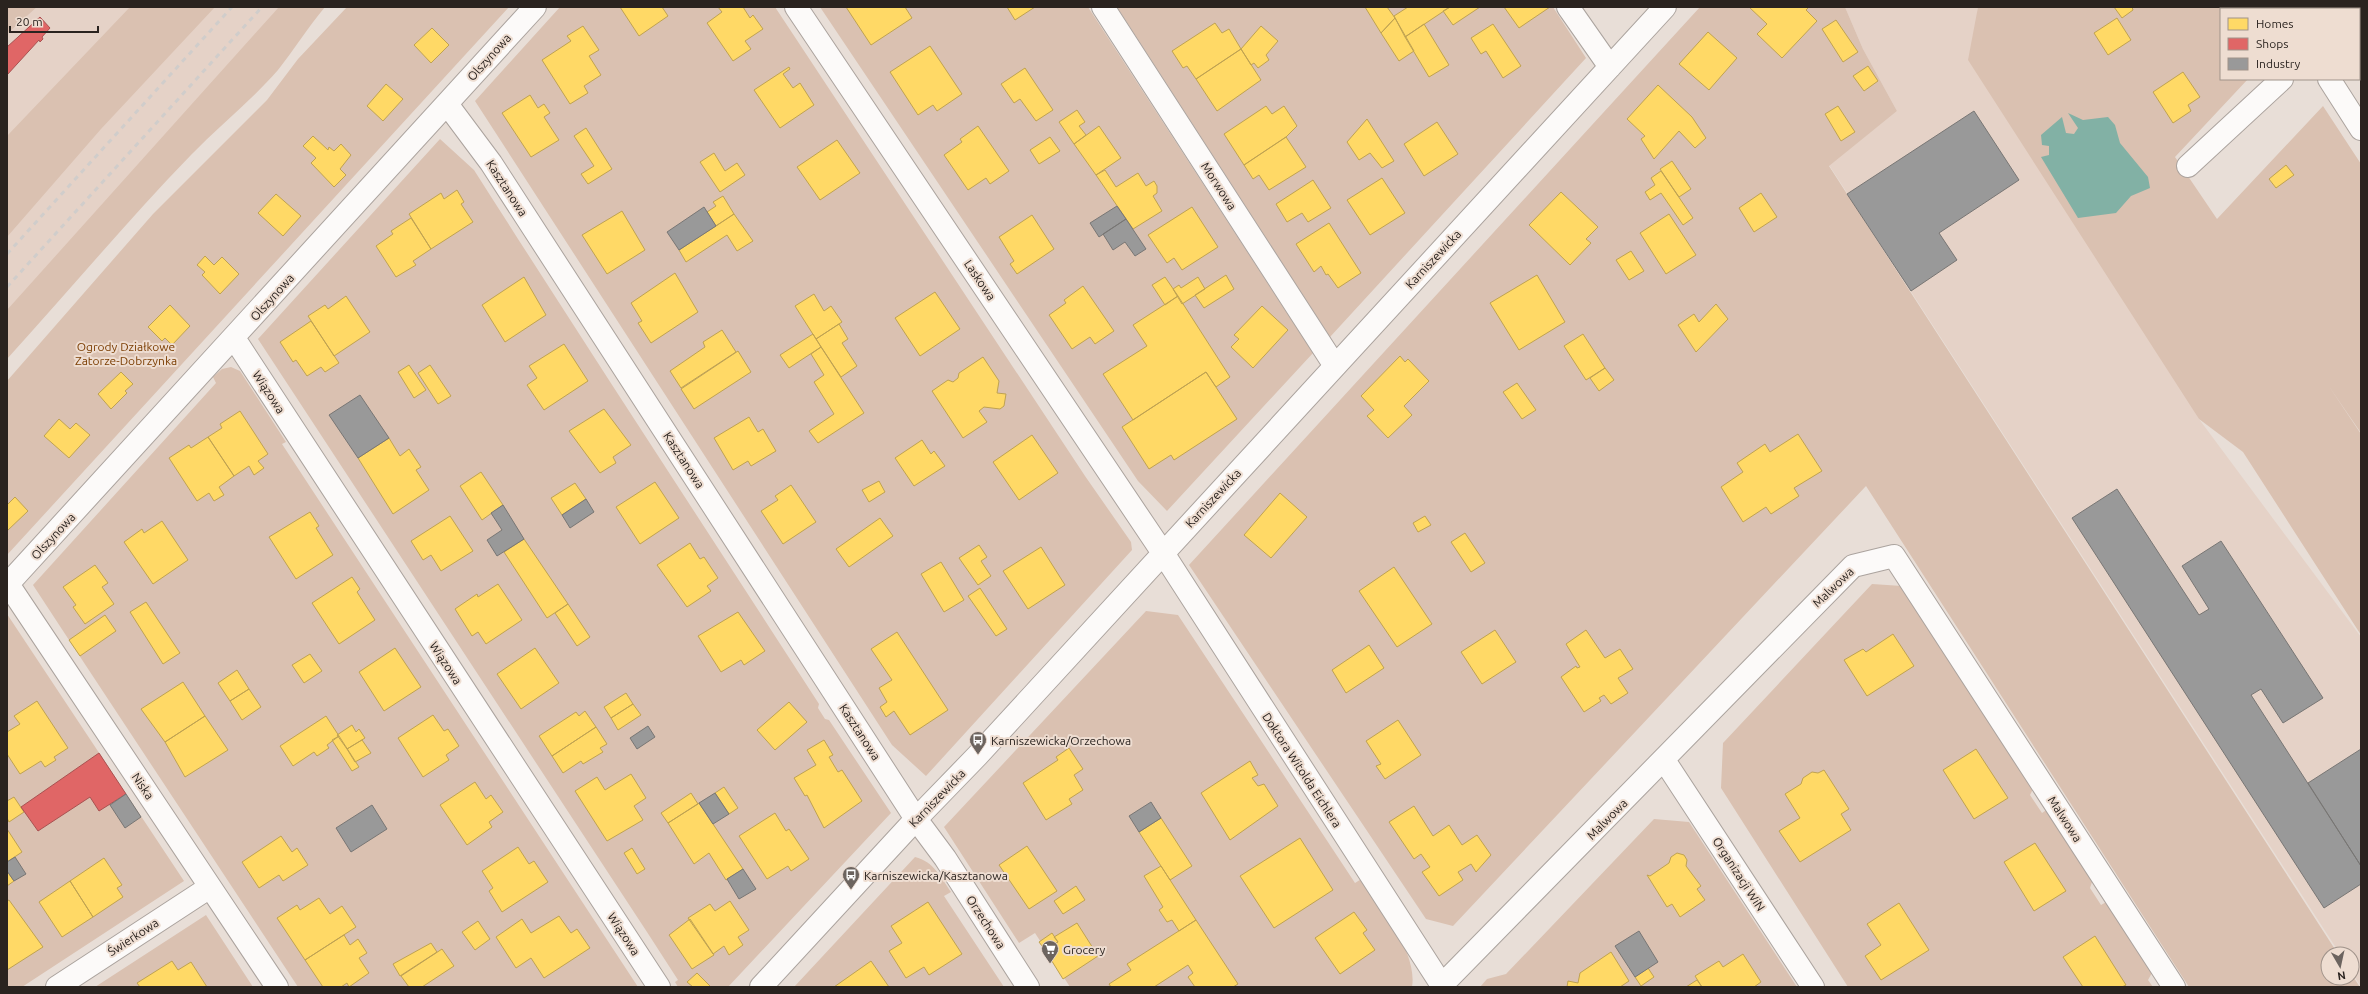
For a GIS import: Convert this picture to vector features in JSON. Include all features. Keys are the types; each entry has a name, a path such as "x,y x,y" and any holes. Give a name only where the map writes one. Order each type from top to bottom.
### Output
{"street":[{"name":"Olszynowa","path":"8,584 535,7"},
{"name":"Laskowa","path":"796,7 1163,553"},
{"name":"Morwowa","path":"1103,7 1335,366"},
{"path":"1568,7 1610,67"},
{"name":"Karniszewicka","path":"761,987 916,819 978,755 1665,7"},
{"path":"2188,166 2281,80"},
{"path":"2330,80 2361,129"},
{"name":"Kasztanowa","path":"447,104 496,169 916,819"},
{"name":"Wiązowa","path":"234,338 659,987"},
{"name":"Doktora Witolda Eichlera","path":"1163,553 1442,987"},
{"name":"Malwowa","path":"1442,987 1853,566 1894,556 2174,987"},
{"name":"Niska","path":"8,584 277,987"},
{"name":"Organizacji WiN","path":"1664,760 1813,987"},
{"name":"Orzechowa","path":"916,819 945,858 1028,987"},
{"name":"Świerkowa","path":"57,987 210,887"}],"shaded area":[{"path":"37,7 306,7 7,324 7,34"},
{"path":"1845,7 1978,7 1976,24 2199,419 2361,637 2361,987 2360,946 2335,946 1829,165 1897,111 1863,49"}],"green space":[{"path":"7,7 37,7 7,34"},
{"path":"130,7 215,7 101,129 7,237 7,136"},
{"path":"279,7 325,7 278,70 167,180 7,359 7,310"},
{"name":"Ogrody Działkowe Zatorze-Dobrzynka","path":"347,7 509,7 7,555 7,381 153,214 267,100 298,59"},
{"path":"560,7 775,7 1085,476 1131,542 1132,550 926,776 892,745 475,101"},
{"path":"820,7 1088,7 1313,353 1167,511 1138,481"},
{"path":"1117,7 1553,7 1586,58 1330,337"},
{"path":"1700,7 1845,7 1863,49 1897,111 1829,166 2333,946 2320,946 2320,986 2360,987 2189,987 1866,486 1453,926 1426,919 1189,565"},
{"path":"1978,7 2259,7 2220,8 2220,80 2247,80 2175,157 2217,219 2323,106 2361,164 2361,433 2328,385 2361,434 2361,635 2243,452 2199,419 1968,60"},
{"path":"440,139 474,170 819,704 818,708 825,719 829,720 891,813 728,987 678,987 675,982 678,980 647,932 258,339"},
{"path":"231,367 240,371 286,442 282,444 638,987 298,987 69,640 33,585 216,383 213,377 222,369"},
{"path":"1872,584 1902,586 2034,787 2030,795 2042,813 2048,809 2093,879 2090,888 2101,905 2108,901 2153,971 2148,980 2153,987 1848,987 1721,788 1723,743"},
{"path":"1146,611 1178,615 1355,883 1363,878 1388,916 1404,945 1412,974 1412,987 1070,987 1035,933 1019,943 944,827"},
{"path":"7,614 184,881 22,987 7,987"},
{"path":"1654,819 1689,822 1797,987 1480,987 1487,979 1506,974"},
{"path":"915,857 922,859 932,866 943,880 951,892 944,896 1004,987 794,987"},
{"path":"206,915 253,987 95,987"}],"water":[{"path":"2068,113 2083,120 2108,117 2115,125 2120,143 2148,177 2150,188 2131,196 2116,213 2078,218 2041,157 2049,155 2049,146 2042,145 2041,135 2062,117 2066,133 2074,134 2078,128"}],"building: Homes":[{"path":"620,7 662,7 668,16 639,36"},
{"path":"718,7 743,7 750,18 753,15 763,29 745,41 751,49 733,61 707,23 722,12"},
{"path":"846,7 905,7 912,18 871,45"},
{"path":"1007,7 1035,7 1015,20"},
{"path":"1365,7 1387,7 1395,18 1381,33"},
{"path":"1408,7 1450,7 1405,37 1394,16"},
{"path":"1450,7 1480,7 1453,25 1443,11"},
{"path":"1504,7 1550,7 1519,28"},
{"path":"1749,7 1809,7 1806,10 1817,21 1782,58 1757,34 1767,24"},
{"path":"2114,7 2132,7 2133,10 2122,18"},
{"path":"1395,18 1414,51 1399,61 1381,33"},
{"path":"2117,18 2131,40 2108,55 2094,33"},
{"path":"1836,20 1858,52 1843,62 1822,29"},
{"path":"1215,23 1222,33 1229,29 1241,49 1196,79 1187,66 1183,68 1172,51"},
{"path":"1424,24 1449,65 1429,77 1405,37"},
{"path":"1493,24 1521,66 1503,78 1486,51 1481,54 1471,38"},
{"path":"583,26 599,50 589,56 601,75 584,86 588,93 570,104 542,60 571,41 567,36"},
{"path":"1261,26 1278,41 1266,55 1269,60 1258,68 1254,63 1251,65 1241,49"},
{"path":"432,28 449,45 431,63 414,45"},
{"path":"1708,32 1737,58 1709,90 1679,64"},
{"path":"930,46 962,94 937,111 933,105 918,115 890,72"},
{"path":"1241,49 1261,80 1217,111 1196,79"},
{"path":"1868,66 1878,81 1864,91 1853,76"},
{"path":"789,67 790,69 783,74 793,88 800,83 814,105 780,128 754,90"},
{"path":"1025,68 1053,110 1036,121 1020,99 1014,103 1001,84"},
{"path":"2183,72 2200,97 2188,105 2191,111 2173,123 2153,92"},
{"path":"386,84 403,99 383,121 367,106"},
{"path":"1658,85 1692,117 1706,138 1695,148 1679,131 1654,159 1641,139 1645,136 1627,119"},
{"path":"530,95 538,108 544,104 550,113 544,117 559,140 531,157 502,113"},
{"path":"1266,106 1272,114 1284,106 1297,126 1286,137 1244,165 1224,134"},
{"path":"1838,106 1855,132 1841,141 1825,114"},
{"path":"1077,110 1085,122 1079,126 1086,135 1074,144 1059,122"},
{"path":"1367,119 1394,161 1382,168 1370,153 1359,160 1347,142"},
{"path":"1437,122 1458,154 1424,176 1404,144"},
{"path":"978,126 1009,171 990,184 986,178 968,190 944,155 962,142 960,139"},
{"path":"1099,126 1121,158 1096,175 1074,144"},
{"path":"586,128 612,169 588,184 581,174 594,166 574,136"},
{"path":"313,136 328,150 329,147 334,151 341,144 351,155 340,169 346,175 334,187 311,163 316,158 303,146"},
{"path":"1050,137 1060,151 1039,164 1030,150"},
{"path":"1286,137 1306,167 1269,190 1259,175 1253,179 1244,165"},
{"path":"837,140 860,173 820,200 797,167"},
{"path":"714,153 725,171 737,163 745,175 720,192 700,162"},
{"path":"1672,161 1691,189 1679,197 1660,169"},
{"path":"2286,165 2294,175 2276,188 2269,179"},
{"path":"1105,170 1116,187 1138,173 1146,186 1154,181 1157,186 1157,193 1153,196 1162,211 1133,229 1096,175"},
{"path":"1661,171 1693,218 1683,225 1661,193 1650,200 1645,192 1655,185 1651,178"},
{"path":"1382,178 1405,213 1370,235 1347,200"},
{"path":"1313,180 1331,208 1308,222 1302,213 1287,222 1276,204"},
{"path":"457,190 464,202 461,204 473,222 431,249 409,214 441,193 444,199"},
{"path":"1561,192 1598,227 1586,239 1591,243 1570,265 1529,225"},
{"path":"1761,193 1777,217 1754,232 1739,208"},
{"path":"276,194 301,216 283,236 258,213"},
{"path":"723,196 734,214 716,226 707,212 716,206 713,202"},
{"path":"1192,207 1218,247 1182,270 1174,258 1167,263 1148,235"},
{"path":"622,211 645,250 607,274 582,235"},
{"path":"734,214 753,241 737,251 727,235 686,262 679,250"},
{"path":"1669,214 1696,255 1666,274 1640,233"},
{"path":"1032,215 1054,249 1017,274 1010,264 1014,261 999,237"},
{"path":"411,218 431,249 413,261 416,265 396,277 376,246 393,234 391,231"},
{"path":"1329,223 1361,273 1338,288 1328,274 1326,275 1321,266 1314,272 1296,244"},
{"path":"1631,251 1644,271 1629,280 1616,260"},
{"path":"205,256 214,265 222,257 239,274 220,294 202,275 205,272 197,265"},
{"path":"675,273 698,312 651,343 638,323 642,321 631,303"},
{"path":"1226,275 1234,289 1204,308 1195,295"},
{"path":"1537,275 1565,322 1519,350 1490,303"},
{"path":"524,277 546,315 505,342 482,305"},
{"path":"1165,277 1178,296 1165,305 1152,285"},
{"path":"1198,277 1205,289 1182,304 1173,289 1179,285 1181,288"},
{"path":"1083,286 1114,331 1095,344 1090,337 1072,349 1049,315 1066,303 1064,300"},
{"path":"935,292 960,329 920,356 895,318"},
{"path":"814,294 824,311 831,306 842,322 816,339 795,306"},
{"path":"346,296 370,332 334,356 308,316 325,305 328,309"},
{"path":"1178,296 1230,377 1216,387 1206,372 1133,420 1103,374 1147,346 1133,325"},
{"path":"1716,304 1728,319 1696,352 1678,325 1694,314 1699,322"},
{"path":"170,305 190,326 172,345 165,338 162,341 148,327"},
{"path":"1262,306 1288,330 1253,368 1231,347 1239,339 1234,335"},
{"path":"311,321 339,363 325,372 321,367 307,376 296,360 293,362 280,342"},
{"path":"839,324 848,339 842,343 857,366 841,377 816,339"},
{"path":"722,330 736,352 681,388 670,371 705,347 703,342"},
{"path":"813,334 821,347 789,368 780,355"},
{"path":"1583,334 1605,368 1586,380 1564,346"},
{"path":"564,344 588,381 544,410 527,385 537,378 529,366"},
{"path":"821,347 864,413 818,443 809,431 834,414 814,382 824,375 811,354"},
{"path":"738,351 751,372 694,409 681,389"},
{"path":"1400,356 1405,362 1408,359 1429,381 1404,406 1412,415 1388,438 1367,416 1374,410 1361,396"},
{"path":"983,357 999,381 997,393 1006,394 1004,406 1000,409 984,407 979,411 987,422 963,438 932,391 948,380 953,382 958,378 959,373"},
{"path":"409,365 426,390 414,398 398,372"},
{"path":"430,365 451,396 438,404 418,373"},
{"path":"1605,368 1614,380 1599,391 1590,378"},
{"path":"121,372 133,384 125,391 127,393 111,409 98,394"},
{"path":"1206,372 1237,419 1174,460 1171,455 1149,469 1122,427"},
{"path":"1517,383 1536,410 1522,419 1503,392"},
{"path":"604,409 631,445 613,457 616,463 600,473 569,431"},
{"path":"240,411 268,454 258,461 264,468 254,475 249,466 234,476 208,437 222,428 220,424"},
{"path":"749,417 758,432 763,429 776,451 751,466 748,461 733,470 714,438"},
{"path":"59,419 70,429 76,423 90,435 69,458 44,436"},
{"path":"1798,434 1822,471 1794,488 1799,496 1771,514 1766,507 1743,522 1721,487 1743,472 1737,463 1765,444 1770,452"},
{"path":"1032,435 1058,473 1019,500 993,462"},
{"path":"208,437 234,476 219,487 224,495 214,501 209,493 197,501 169,458 189,445 191,448"},
{"path":"389,438 400,456 409,449 421,467 416,470 429,490 393,514 358,458"},
{"path":"922,440 931,454 934,451 945,466 914,486 895,458"},
{"path":"481,472 503,505 482,520 460,486"},
{"path":"879,481 885,492 869,502 862,490"},
{"path":"655,482 679,518 640,544 616,507"},
{"path":"575,483 586,499 562,515 551,498"},
{"path":"791,485 816,522 783,544 761,511 778,500 775,496"},
{"path":"1280,493 1307,517 1271,558 1244,535"},
{"path":"15,497 28,511 7,531 7,505"},
{"path":"310,512 319,526 316,528 333,555 296,579 269,537"},
{"path":"450,516 473,551 441,571 431,555 423,560 411,541"},
{"path":"1425,516 1431,525 1418,532 1413,523"},
{"path":"880,518 893,536 849,567 836,549"},
{"path":"162,521 188,560 153,584 124,542 142,529 144,533"},
{"path":"1465,533 1485,563 1471,572 1451,542"},
{"path":"524,539 568,604 547,618 504,552"},
{"path":"690,543 700,559 704,557 718,578 707,586 711,591 687,607 657,565"},
{"path":"979,545 987,557 981,561 991,576 978,585 959,558"},
{"path":"1041,547 1065,585 1028,609 1003,571"},
{"path":"941,562 964,600 944,612 921,574"},
{"path":"95,565 108,583 102,587 114,604 85,624 73,607 76,605 63,587"},
{"path":"1394,567 1432,624 1397,647 1359,591"},
{"path":"352,577 360,589 357,592 375,620 339,644 312,603"},
{"path":"498,584 522,620 486,644 478,632 472,636 455,609 477,594 478,597"},
{"path":"980,588 1007,629 996,636 968,596"},
{"path":"146,602 180,653 163,664 130,612"},
{"path":"568,604 590,637 577,646 555,613"},
{"path":"738,612 765,651 744,665 741,660 721,672 698,636"},
{"path":"105,615 116,631 80,656 69,640"},
{"path":"1495,630 1516,662 1482,684 1461,652"},
{"path":"1586,630 1605,658 1620,649 1633,669 1618,678 1628,693 1611,704 1604,695 1599,698 1601,701 1584,712 1561,677 1576,666 1577,668 1580,667 1566,644"},
{"path":"897,632 948,710 910,735 894,711 886,717 880,707 887,702 879,688 892,680 871,649"},
{"path":"1893,634 1914,666 1867,696 1844,660 1863,649 1866,652"},
{"path":"1369,645 1384,668 1346,693 1332,670"},
{"path":"395,648 421,687 384,711 359,672"},
{"path":"535,648 559,683 521,709 497,674"},
{"path":"310,654 322,671 304,683 292,665"},
{"path":"237,670 249,689 230,701 218,683"},
{"path":"183,682 205,716 165,742 141,709"},
{"path":"249,689 261,707 242,720 230,701"},
{"path":"626,693 633,704 611,718 604,707"},
{"path":"37,701 68,748 54,757 56,760 45,767 41,761 20,774 7,754 7,732 20,724 14,716"},
{"path":"789,702 807,722 775,750 757,730"},
{"path":"633,704 641,715 618,730 611,718"},
{"path":"585,711 596,727 552,756 539,736 576,712 579,716"},
{"path":"433,715 444,731 448,729 459,746 446,755 449,760 423,777 398,738"},
{"path":"205,716 228,750 185,777 165,742"},
{"path":"326,716 339,736 327,745 329,748 317,756 314,752 293,766 280,746"},
{"path":"1398,720 1421,755 1385,779 1376,766 1381,764 1366,741"},
{"path":"352,725 356,732 359,729 365,738 347,749 337,735"},
{"path":"596,727 607,744 600,748 603,752 583,764 581,761 563,773 552,756"},
{"path":"339,736 359,767 352,771 332,740"},
{"path":"362,740 371,753 355,762 347,749"},
{"path":"824,740 833,755 829,757 838,772 842,770 862,801 824,828 807,795 805,796 794,778 816,765 807,750"},
{"path":"1069,748 1083,769 1074,775 1083,790 1069,799 1072,804 1046,820 1023,783 1058,760 1056,757"},
{"path":"1976,749 2008,798 1974,819 1943,770"},
{"path":"1250,761 1258,775 1252,778 1258,786 1264,784 1278,806 1230,840 1201,793"},
{"path":"1824,770 1849,809 1841,814 1851,830 1800,862 1779,831 1800,818 1785,794 1801,784 1803,778 1812,772 1818,773"},
{"path":"631,774 646,798 634,806 643,820 607,841 575,791 597,777 605,790"},
{"path":"475,782 486,799 491,795 503,812 489,822 492,827 467,845 440,805"},
{"path":"724,787 738,808 729,814 715,793"},
{"path":"691,793 698,804 668,823 661,813"},
{"path":"14,797 24,812 9,822 7,818 7,801"},
{"path":"699,803 743,869 726,880 709,853 694,864 668,823"},
{"path":"1414,806 1433,836 1449,825 1462,845 1477,835 1491,855 1476,872 1471,864 1458,872 1463,880 1439,896 1422,872 1430,867 1421,854 1414,859 1389,822"},
{"path":"775,813 786,831 789,829 809,859 791,871 788,866 767,879 739,836"},
{"path":"1161,818 1192,866 1170,880 1139,832"},
{"path":"7,829 22,852 7,862"},
{"path":"281,836 292,852 297,848 308,865 283,881 279,875 259,888 242,862"},
{"path":"1300,838 1333,890 1274,928 1240,876"},
{"path":"2035,843 2066,891 2034,911 2004,862"},
{"path":"1027,846 1057,891 1029,909 999,865"},
{"path":"518,847 529,864 534,861 548,882 502,912 489,891 493,888 482,871"},
{"path":"632,848 645,869 637,874 624,853"},
{"path":"1677,853 1684,855 1687,860 1686,866 1701,886 1697,889 1705,900 1680,917 1672,904 1667,907 1647,875 1650,876 1669,863 1671,857"},
{"path":"104,858 122,885 117,888 123,897 93,917 70,881"},
{"path":"1161,866 1196,920 1179,931 1172,920 1167,922 1159,910 1163,907 1144,876"},
{"path":"7,871 14,881 7,886"},
{"path":"70,881 93,917 62,937 39,902"},
{"path":"1076,886 1085,900 1063,914 1054,901"},
{"path":"319,898 330,914 342,906 356,927 305,960 277,918 297,905 300,910"},
{"path":"9,900 43,947 7,970 7,901"},
{"path":"730,901 749,930 738,937 743,945 729,955 724,946 713,954 688,918 710,904 715,911"},
{"path":"928,902 962,954 929,975 924,967 906,978 889,951 902,943 891,926"},
{"path":"1899,903 1929,950 1881,980 1865,956 1881,945 1867,924"},
{"path":"1354,912 1367,930 1363,933 1375,950 1340,974 1315,938"},
{"path":"559,916 571,933 577,929 590,948 544,978 531,958 516,968 496,937 522,919 531,933"},
{"path":"690,919 714,955 692,969 669,935"},
{"path":"1196,920 1238,984 1233,987 1195,987 1188,977 1193,973 1188,965 1154,987 1111,987 1109,984 1131,970 1127,964"},
{"path":"478,921 490,939 475,950 462,932"},
{"path":"1077,923 1098,956 1063,979 1045,950 1058,942 1054,937"},
{"path":"1052,933 1058,942 1045,950 1039,942"},
{"path":"344,935 350,945 358,939 367,953 359,958 369,973 349,987 347,983 341,987 323,987 305,960"},
{"path":"2095,936 2126,985 2122,987 2083,987 2063,957"},
{"path":"431,943 437,952 400,976 393,964"},
{"path":"442,949 454,966 422,987 409,987 401,976"},
{"path":"1611,952 1629,981 1620,987 1567,987 1568,981 1578,983 1580,973"},
{"path":"1743,954 1761,982 1754,987 1702,987 1695,976 1719,961 1723,967"},
{"path":"172,961 178,970 191,962 207,987 140,987 137,983"},
{"path":"871,961 889,987 834,987"},
{"path":"1648,968 1654,977 1641,986 1635,977"},
{"path":"697,973 711,987 693,987 687,982"},
{"path":"1697,980 1702,987 1686,987"}],"building: Shops":[{"path":"40,17 50,28 42,37 43,39 40,42 39,40 7,75 7,47"},
{"path":"99,753 126,794 99,811 90,797 38,831 21,807"}],"building: Industry":[{"path":"1974,111 2019,180 1939,233 1957,260 1911,291 1847,194"},
{"path":"1117,206 1126,219 1099,237 1090,223"},
{"path":"704,207 716,226 679,250 667,232"},
{"path":"1126,219 1146,249 1135,256 1125,242 1113,250 1103,234"},
{"path":"360,395 389,438 358,458 329,415"},
{"path":"2117,489 2199,615 2209,609 2182,566 2221,541 2323,698 2283,723 2261,689 2251,695 2361,866 2361,884 2324,908 2072,518"},
{"path":"586,499 594,512 570,528 562,515"},
{"path":"503,505 524,539 497,556 487,540 502,530 491,513"},
{"path":"648,726 655,737 637,749 630,738"},
{"path":"2361,749 2361,866 2308,783"},
{"path":"715,793 729,814 713,824 699,803"},
{"path":"126,794 141,817 125,828 110,805"},
{"path":"1151,802 1161,818 1139,832 1129,816"},
{"path":"372,805 387,829 351,852 336,828"},
{"path":"15,857 26,874 14,881 7,871 7,862"},
{"path":"743,869 756,889 739,899 727,879"},
{"path":"1639,931 1658,962 1635,977 1615,946"}],"railway":[{"path":"7,254 232,7"},
{"path":"7,287 262,7"}],"place":[{"name":"Karniszewicka/Orzechowa","path":"978,755"},
{"name":"Karniszewicka/Kasztanowa","path":"851,890"},
{"name":"Grocery","path":"1050,964"}]}
